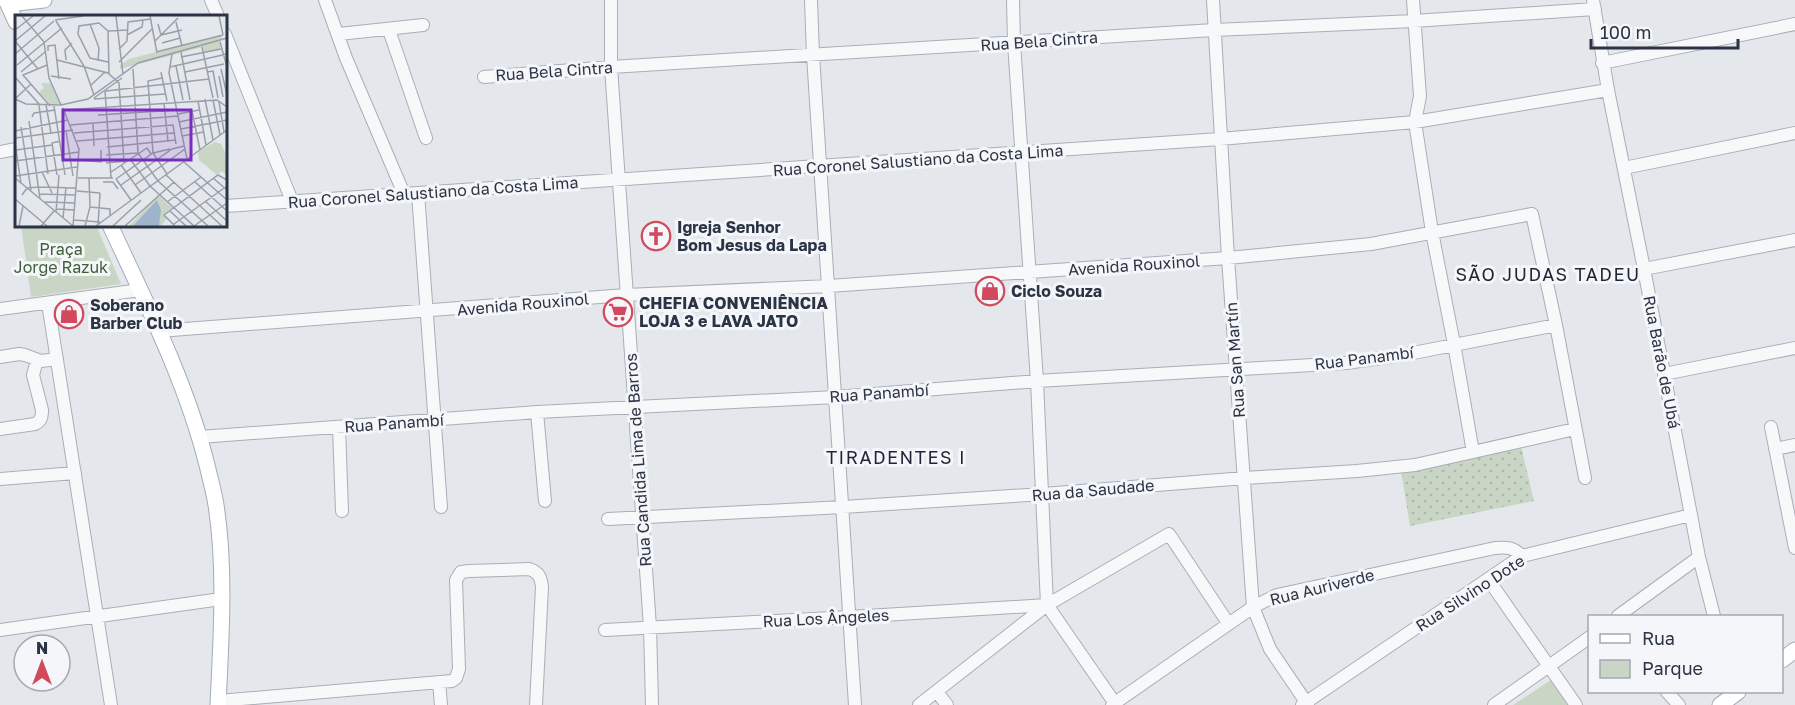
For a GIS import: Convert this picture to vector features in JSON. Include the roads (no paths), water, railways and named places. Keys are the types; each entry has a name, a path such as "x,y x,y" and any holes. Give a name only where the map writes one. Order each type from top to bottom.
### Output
{"main road":[{"path":"15,20 7,2 44,0"},
{"path":"110,226 183,388 200,437 216,502 221,546 218,703"},
{"path":"1783,659 1795,650"},
{"path":"1720,705 1734,693"}],"street":[{"path":"211,0 218,15"},
{"path":"325,0 346,58 404,194"},
{"name":"Rua Candida Lima de Barros","path":"610,0 611,67 650,627 652,705"},
{"path":"811,0 855,705"},
{"path":"1013,0 1037,381 1047,605 1115,704"},
{"name":"Rua San Martín","path":"1213,0 1235,369 1253,607 1270,649 1306,704"},
{"path":"1413,0 1420,96 1415,122 1432,232 1473,452"},
{"name":"Rua Bela Cintra","path":"484,76 1214,30 1414,21 1594,5"},
{"name":"Rua Barão de Ubá","path":"1594,5 1602,63 1691,515 1714,615"},
{"path":"1602,63 1795,24"},
{"path":"339,34 423,25"},
{"path":"389,30 426,138"},
{"path":"226,36 292,201"},
{"name":"Rua Coronel Salustiano da Costa Lima","path":"226,206 1220,139 1415,122 1608,90"},
{"path":"1623,168 1795,133"},
{"path":"0,152 15,149"},
{"path":"418,193 441,507"},
{"name":"Avenida Rouxinol","path":"159,331 626,295 829,286 1228,258 1371,244 1532,214 1556,325"},
{"path":"1644,269 1795,240"},
{"path":"0,309 140,290"},
{"path":"48,303 111,705"},
{"path":"1556,325 1585,478"},
{"name":"Rua Panambí","path":"200,437 537,412 836,397 1037,381 1346,363 1403,355 1556,325"},
{"path":"1664,374 1795,348"},
{"path":"0,357 25,355 38,360 57,359"},
{"path":"0,429 39,422 42,410 33,375 38,360"},
{"path":"537,412 545,501"},
{"path":"339,427 342,511"},
{"path":"1771,427 1795,545"},
{"name":"Rua da Saudade","path":"608,519 843,507 1357,471 1404,466 1575,429"},
{"path":"1775,449 1795,445"},
{"path":"0,479 75,473"},
{"name":"Rua Silvino Dote","path":"1306,704 1522,556 1691,515"},
{"path":"919,705 1047,605 1169,534 1228,623"},
{"name":"Rua Auriverde","path":"1115,704 1228,623 1278,595 1495,548 1515,549 1522,556"},
{"path":"1619,615 1700,557"},
{"path":"218,703 452,681 456,678 459,669 456,580 461,572 530,569 541,578 542,587 536,705"},
{"path":"1488,579 1576,705"},
{"path":"0,630 221,599"},
{"name":"Rua Los Ângeles","path":"605,630 1047,605"},
{"path":"1494,705 1588,638"},
{"path":"439,682 441,705"},
{"path":"937,692 947,705"},
{"path":"1668,693 1678,705"}],"place":[{"name":"Igreja Senhor Bom Jesus da Lapa","path":"656,236"},
{"name":"Ciclo Souza","path":"990,291"},
{"name":"CHEFIA CONVENIÊNCIA LOJA 3 e LAVA JATO","path":"618,312"},
{"name":"Soberano Barber Club","path":"69,314"}],"district":[{"name":"SÃO JUDAS TADEU","path":"1548,274"},
{"name":"TIRADENTES I","path":"896,457"}],"park label":[{"name":"Praça Jorge Razuk","path":"61,258"}]}
